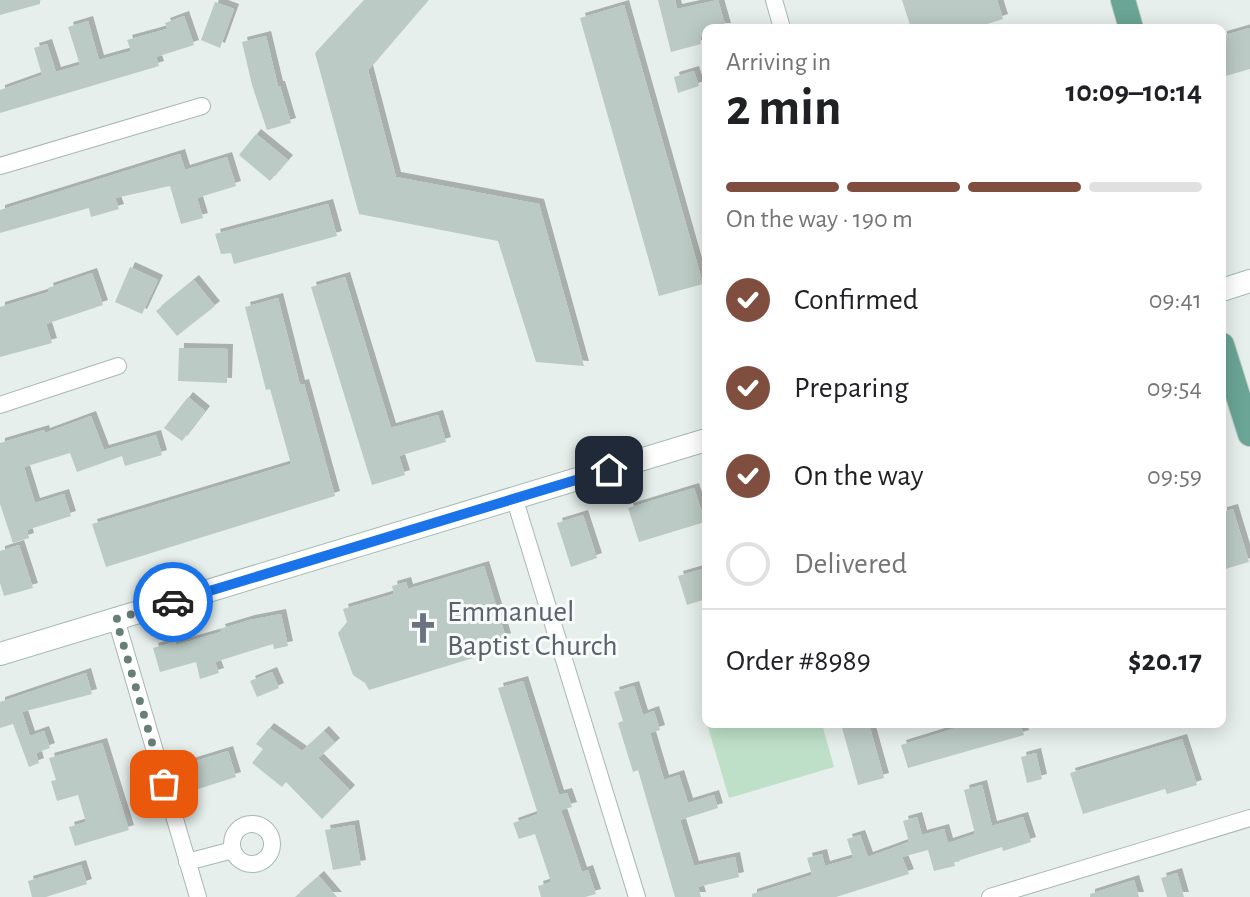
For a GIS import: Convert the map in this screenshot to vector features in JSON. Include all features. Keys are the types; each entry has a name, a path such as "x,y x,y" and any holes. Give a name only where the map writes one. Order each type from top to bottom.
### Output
{"main road":[{"path":"1123,0 1130,24"},
{"path":"1226,289 1250,281"},
{"path":"1226,358 1250,434"},
{"path":"0,654 702,441"}],"street":[{"path":"774,0 781,24"},
{"path":"0,166 202,106"},
{"path":"0,405 118,366"},
{"path":"514,497 637,897"},
{"path":"116,619 198,897"},
{"path":"990,897 1250,818"},
{"path":"187,862 233,850"}],"green space":[{"path":"708,728 823,728 834,767 729,798"}],"building":[{"path":"0,0 40,0 40,4 0,15"},
{"path":"364,0 428,0 368,70 396,177 539,204 584,366 536,362 498,241 359,214 315,53"},
{"path":"658,0 675,0 677,9 718,0 725,24 702,24 701,44 671,52"},
{"path":"902,0 997,0 1003,19 987,24 910,24"},
{"path":"215,2 234,9 220,48 201,40"},
{"path":"624,5 702,284 659,296 580,18"},
{"path":"184,16 194,45 156,57 159,66 0,113 0,90 42,75 34,48 47,44 56,72 80,65 68,27 88,21 99,60 131,51 127,40 167,29 165,23"},
{"path":"1250,28 1250,69 1226,76 1226,35"},
{"path":"266,36 291,123 267,130 242,42"},
{"path":"694,71 699,86 678,93 674,77"},
{"path":"256,134 288,160 270,181 239,155"},
{"path":"180,154 185,170 227,157 236,186 197,198 203,218 181,224 170,186 115,198 119,209 91,217 89,208 0,233 0,210"},
{"path":"328,204 337,236 234,264 231,253 221,254 215,234"},
{"path":"130,267 158,280 142,314 115,302"},
{"path":"92,273 103,305 46,324 52,343 0,357 0,307 49,292 48,288"},
{"path":"345,277 391,428 438,415 446,442 399,456 405,475 372,485 311,287"},
{"path":"194,280 215,306 177,336 156,311"},
{"path":"278,298 300,385 304,384 335,496 106,567 92,524 291,464 270,389 266,390 245,307"},
{"path":"179,348 228,349 227,383 178,381"},
{"path":"188,397 205,411 182,441 164,428"},
{"path":"91,416 104,450 156,435 162,455 125,466 122,456 77,472 70,453 24,467 35,503 64,494 71,516 27,530 29,538 13,543 0,504 0,443 44,430 45,433"},
{"path":"694,488 702,523 639,542 628,508"},
{"path":"1233,509 1249,562 1226,569 1226,511"},
{"path":"583,515 597,558 571,567 557,523"},
{"path":"19,545 33,588 4,596 0,583 0,551"},
{"name":"Emmanuel Baptist Church","path":"484,566 506,638 472,648 473,658 369,690 353,675 338,633 347,622 343,609 394,594 392,586 406,582 408,589"},
{"path":"702,569 702,600 687,605 678,576"},
{"path":"281,614 288,646 274,649 273,644 215,662 219,673 200,679 196,662 160,672 153,648 175,642 176,645 250,620"},
{"path":"272,672 279,688 257,697 250,681"},
{"path":"86,673 92,694 22,712 30,736 44,731 50,748 36,753 39,763 29,767 13,724 0,728 0,702"},
{"path":"523,681 559,795 567,793 572,807 561,810 582,872 588,870 596,894 541,897 538,886 551,882 535,834 519,839 513,823 538,814 498,688"},
{"path":"634,686 643,715 654,711 660,730 650,733 664,780 679,775 688,803 714,795 718,808 680,820 694,866 735,857 739,877 698,887 701,897 675,897 638,770 633,772 618,723 623,721 614,692"},
{"path":"269,728 302,751 324,731 335,743 318,758 350,790 322,819 286,782 282,787 252,763 263,749 256,744"},
{"path":"842,728 870,728 884,778 858,785"},
{"path":"956,728 1021,728 1024,735 908,768 901,745"},
{"path":"1182,739 1197,785 1167,794 1165,789 1083,814 1070,773"},
{"path":"102,743 129,830 75,846 69,827 86,822 78,795 57,801 51,781 56,780 49,758"},
{"path":"228,751 236,777 198,789 189,763"},
{"path":"1036,753 1042,779 1027,783 1021,757"},
{"path":"982,785 992,826 1023,817 1031,842 1003,851 1002,847 934,871 928,850 902,857 909,874 836,897 752,897 752,894 812,875 807,858 822,854 825,866 853,858 847,839 860,835 868,857 909,842 903,821 917,817 922,835 944,829 948,843 975,834 964,790"},
{"path":"354,825 361,865 333,870 325,830"},
{"path":"81,865 87,884 46,897 32,897 28,881"},
{"path":"1177,873 1184,897 1167,897 1161,878"},
{"path":"319,876 337,897 295,897"},
{"path":"1134,880 1139,897 1090,897 1090,894"}],"way so far":[{"path":"164,784 116,619 173,602"}],"place":[{"name":"Emmanuel Baptist Church","path":"423,628"}],"route":[{"path":"173,602 609,470"}]}
